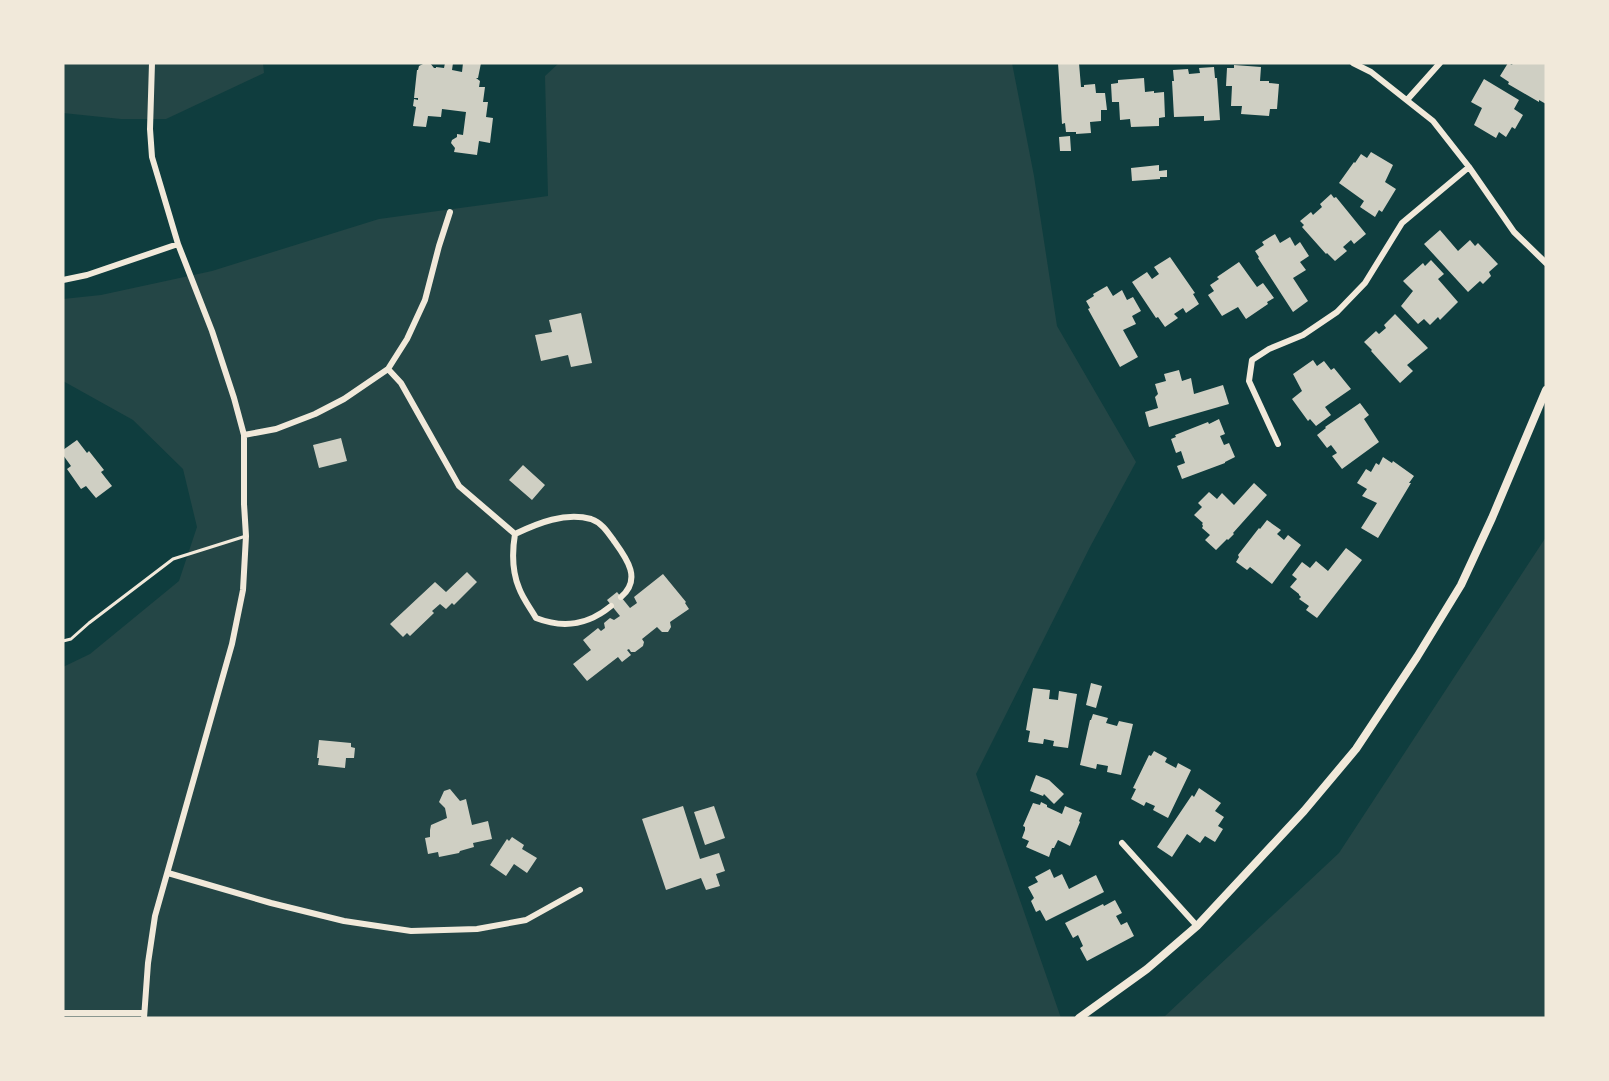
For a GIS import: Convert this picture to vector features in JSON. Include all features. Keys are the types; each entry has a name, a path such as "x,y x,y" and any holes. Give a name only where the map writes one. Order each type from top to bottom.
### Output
{"street":[{"path":"63,1013 144,1016 148,963 155,916 232,644 243,590 246,537 244,435 212,331 178,244 152,157 150,129 152,63"},
{"path":"1353,63 1371,72 1433,121 1469,167 1514,232 1546,263"},
{"path":"1407,100 1440,63"},
{"path":"1278,444 1249,381 1252,360 1269,349 1303,335 1337,312 1365,283 1402,224 1469,167"},
{"path":"244,435 276,429 315,414 344,399 388,369 407,339 425,300 450,212"},
{"path":"63,280 87,275 178,244"},
{"path":"388,369 401,382 459,486 515,534"},
{"path":"1079,1018 1147,969 1197,926 1304,811 1356,749 1461,585 1546,390"},
{"path":"515,534 538,523 566,518 588,519 601,523 631,568 630,590 621,597"},
{"path":"515,534 513,564 519,588 536,618 551,624 578,624 600,615 611,606"},
{"path":"1122,843 1197,926"},
{"path":"168,873 271,903 344,921 411,931 477,928 526,920 580,890"}],"lane":[{"path":"63,641 71,639 173,559 246,537"}],"shaded area":[{"path":"63,63 263,63 264,73 166,119 121,119 63,113"},
{"path":"559,63 1012,63 1034,176 1057,326 1136,462 1090,547 976,774 1061,1018 63,1018 63,667 90,654 179,581 197,527 183,469 133,420 63,381 63,299 101,295 212,271 379,219 548,196 545,76"},
{"path":"1546,537 1546,1018 1147,1018 1165,1016 1339,853"}],"building":[{"path":"425,63 430,63 434,68 444,68 445,63 453,63 452,70 462,72 463,63 481,63 478,78 476,78 480,81 479,87 485,87 483,102 488,102 486,117 493,118 490,143 479,141 477,155 454,152 455,148 451,143 457,134 463,135 466,112 442,109 441,117 428,116 426,127 413,126 416,107 413,106 414,99 418,100 414,98 417,70"},
{"path":"1058,63 1079,63 1081,87 1095,84 1096,93 1105,93 1107,110 1101,110 1101,121 1090,122 1091,133 1066,132 1065,123 1062,124"},
{"path":"1508,63 1512,65 1513,63 1546,63 1546,104 1508,84 1509,82 1500,76"},
{"path":"1234,65 1261,67 1260,81 1279,84 1277,109 1270,109 1269,116 1241,114 1242,106 1231,106 1232,86 1226,86 1227,68 1234,68"},
{"path":"1214,67 1220,120 1204,121 1204,116 1174,117 1173,70 1188,69 1189,74 1200,73 1199,68"},
{"path":"1144,78 1145,92 1164,92 1165,117 1159,118 1159,126 1131,127 1130,119 1120,120 1119,102 1112,102 1111,84 1118,83 1118,80"},
{"path":"1484,79 1519,100 1514,109 1523,115 1515,129 1512,127 1506,137 1499,132 1496,138 1474,125 1482,108 1471,102"},
{"path":"1070,136 1071,151 1060,151 1059,137"},
{"path":"1371,152 1393,165 1385,182 1396,189 1382,212 1379,210 1375,217 1360,207 1364,201 1339,183 1361,154 1367,158"},
{"path":"1159,165 1159,171 1167,170 1167,177 1132,181 1131,168"},
{"path":"1331,194 1366,234 1354,244 1351,240 1343,247 1347,251 1335,261 1302,227 1304,225 1300,221 1311,212 1313,215 1322,207 1320,204"},
{"path":"1440,230 1458,251 1470,240 1475,246 1478,243 1498,264 1489,272 1491,276 1483,284 1480,281 1468,292 1424,244"},
{"path":"1275,234 1280,243 1290,237 1295,246 1300,242 1309,256 1300,262 1306,270 1293,278 1308,301 1293,312 1255,251 1264,245 1262,242"},
{"path":"1170,257 1195,293 1193,294 1199,304 1186,313 1183,308 1174,314 1178,318 1165,327 1158,317 1156,318 1132,282 1147,272 1152,279 1159,274 1154,267"},
{"path":"1431,260 1444,274 1438,279 1458,302 1440,320 1438,317 1430,325 1424,319 1418,324 1401,306 1413,291 1403,281 1423,263 1425,266"},
{"path":"1239,262 1257,287 1263,283 1274,298 1246,319 1238,307 1222,316 1208,295 1214,291 1210,285 1219,279 1217,277"},
{"path":"1107,286 1113,296 1122,290 1127,300 1133,297 1141,311 1132,316 1136,324 1123,330 1138,357 1120,367 1088,309 1090,308 1086,301"},
{"path":"581,313 592,363 571,367 568,355 541,361 535,335 552,332 549,320"},
{"path":"1395,314 1428,348 1407,365 1413,371 1400,383 1364,342 1376,331 1379,334 1386,328 1384,325"},
{"path":"1313,360 1317,366 1324,361 1331,370 1334,368 1351,389 1325,407 1331,415 1316,426 1310,419 1308,421 1292,399 1302,391 1293,374"},
{"path":"1179,370 1182,381 1191,378 1194,394 1223,385 1229,404 1149,427 1145,412 1158,408 1155,384 1166,381 1164,374"},
{"path":"1360,403 1369,415 1364,419 1379,442 1342,469 1332,456 1337,453 1331,445 1327,448 1317,435"},
{"path":"1219,419 1225,434 1220,436 1224,445 1229,443 1235,457 1182,479 1177,466 1185,463 1181,451 1176,453 1171,439 1176,437 1175,435"},
{"path":"341,438 347,461 319,468 313,445"},
{"path":"77,440 104,470 101,472 112,486 96,498 86,486 81,489 67,469 71,466 63,455 63,450"},
{"path":"1383,457 1392,463 1393,461 1414,476 1378,538 1361,528 1377,503 1362,496 1367,489 1357,483 1366,469 1371,472 1376,463 1379,465"},
{"path":"523,465 545,485 532,500 509,480"},
{"path":"1254,483 1267,495 1234,534 1216,550 1205,540 1210,535 1202,528 1203,523 1194,515 1202,507 1198,503 1209,492 1217,499 1222,493 1234,505"},
{"path":"1267,520 1281,530 1277,534 1284,540 1288,535 1301,545 1272,584 1250,567 1247,570 1236,562 1238,555"},
{"path":"1346,548 1362,560 1317,618 1306,610 1309,606 1299,599 1301,597 1299,594 1290,587 1297,579 1292,575 1302,562 1310,568 1316,561 1328,571"},
{"path":"467,572 477,582 454,605 452,603 446,609 440,604 410,636 407,633 403,637 390,624 435,582 446,592"},
{"path":"663,574 689,609 670,622 671,627 668,632 662,632 657,627 642,639 643,646 635,652 627,650 631,655 622,662 618,657 587,681 573,664 591,650 583,640 598,628 601,631 605,628 604,623 610,618 614,620 620,616 607,600 617,592 630,608 637,603 634,597"},
{"path":"1091,683 1102,686 1096,708 1086,705"},
{"path":"1033,688 1050,690 1049,699 1058,700 1059,691 1077,694 1068,748 1053,746 1054,741 1044,739 1043,744 1028,742 1030,731 1026,730"},
{"path":"1093,714 1108,718 1106,723 1117,726 1119,721 1133,724 1121,775 1107,772 1108,766 1097,764 1096,769 1080,765"},
{"path":"319,740 351,743 351,747 355,748 354,758 346,758 345,768 318,765"},
{"path":"1154,751 1167,758 1165,762 1176,768 1178,763 1191,770 1168,818 1153,810 1155,806 1146,802 1144,806 1131,799 1136,789 1133,788 1149,755 1151,756"},
{"path":"1036,775 1049,780 1064,794 1054,804 1044,794 1043,796 1030,791"},
{"path":"1199,788 1221,803 1215,811 1224,817 1218,826 1223,829 1215,842 1205,836 1200,843 1187,834 1172,857 1157,847"},
{"path":"450,789 460,801 466,799 472,825 488,821 492,839 473,843 474,847 459,853 439,857 438,852 428,854 425,838 430,837 431,825 447,818 445,808 439,802 444,791"},
{"path":"1041,802 1062,814 1065,806 1082,813 1070,846 1058,840 1049,857 1026,847 1029,841 1022,838 1025,830 1023,826 1033,803 1040,805"},
{"path":"683,806 700,859 719,853 725,871 716,874 720,886 706,890 701,878 666,890 642,819"},
{"path":"714,806 725,838 705,845 694,812"},
{"path":"512,837 524,845 522,849 537,858 527,873 514,864 506,876 490,865 507,839 509,841"},
{"path":"1050,869 1054,878 1062,874 1069,889 1096,875 1104,892 1046,921 1040,910 1036,912 1031,901 1034,898 1028,887 1038,882 1035,877"},
{"path":"1115,900 1122,913 1116,916 1121,925 1127,922 1134,936 1087,961 1080,948 1083,946 1078,935 1073,938 1065,923"}]}
